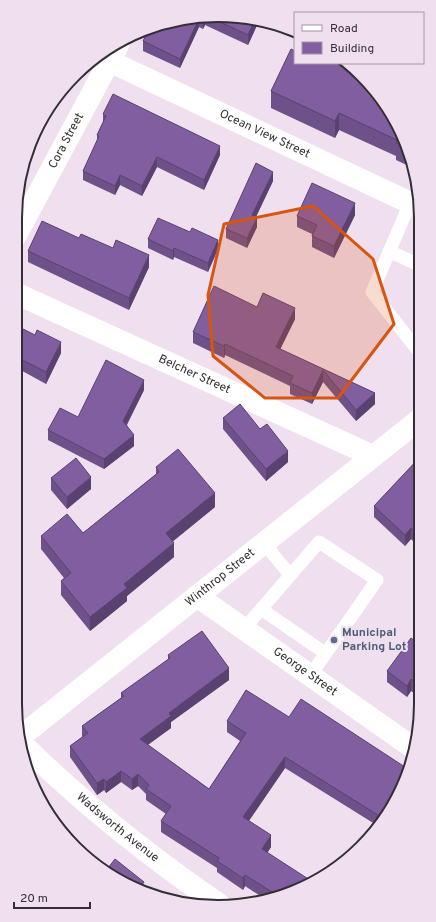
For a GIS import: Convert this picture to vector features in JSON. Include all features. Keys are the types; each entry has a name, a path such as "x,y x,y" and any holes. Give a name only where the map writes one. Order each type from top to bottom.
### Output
{"street":[{"name":"Ocean View Street","path":"114,53 414,204"},
{"name":"Cora Street","path":"22,225 114,53"},
{"name":"Belcher Street","path":"22,296 373,456"},
{"name":"Winthrop Street","path":"25,733 414,424"},
{"name":"George Street","path":"197,596 409,746"},
{"name":"Wadsworth Avenue","path":"28,749 104,819 158,861 213,900"}],"lane":[{"path":"414,207 389,251 372,292 414,345"},
{"path":"389,251 414,262"},
{"path":"244,629 319,542 377,580 310,676"},
{"path":"264,543 290,575"},
{"path":"261,609 326,653"}],"highlighted area":[{"path":"313,206 373,259 394,324 338,398 265,398 213,356 208,295 224,224"}],"building":[{"path":"220,22 252,25 248,35"},
{"path":"197,23 180,59 143,41 146,36 155,32"},
{"path":"291,49 294,50 294,64 338,64 357,79 381,109 394,131 400,145 396,143 397,140 339,113 335,121 271,91"},
{"path":"113,94 220,146 204,180 157,157 142,186 120,175 115,186 83,171 99,136 97,135 106,116 103,114"},
{"path":"256,163 273,172 252,215 257,218 247,238 226,229"},
{"path":"312,183 355,203 334,246 312,236 317,225 297,216"},
{"path":"158,218 190,232 192,228 218,240 208,263 174,248 173,251 148,239"},
{"path":"42,221 79,238 81,234 113,248 116,240 149,255 129,298 28,251"},
{"path":"214,286 257,307 263,293 295,308 276,347 375,393 356,410 323,370 312,393 290,383 293,376 225,344 224,346 193,332"},
{"path":"22,328 35,335 37,330 61,342 46,372 22,360"},
{"path":"106,360 144,380 123,421 134,435 104,459 48,430 60,408 78,417"},
{"path":"240,404 260,429 267,424 288,451 266,469 223,418"},
{"path":"178,449 215,493 166,533 174,543 124,584 127,588 90,617 61,581 71,573 41,536 67,514 83,533 159,472 156,467"},
{"path":"76,458 91,477 67,497 51,478"},
{"path":"414,463 414,531 411,528 405,535 374,506"},
{"path":"202,631 229,668 169,713 171,716 140,739 209,789 246,733 227,721 246,690 289,717 301,699 404,766 394,791 381,813 379,816 285,757 243,817 271,835 262,849 308,879 272,892 245,875 243,878 217,861 219,858 161,821 171,806 146,789 149,785 138,774 132,779 121,771 106,782 104,779 97,783 70,746 88,733 82,726 124,696 121,693 170,658 168,655"},
{"path":"411,638 414,640 414,681 411,679 407,686 387,671"},
{"path":"115,859 144,882 142,885 131,880 109,867"}],"place":[{"name":"Municipal Parking Lot","path":"334,640"}]}
